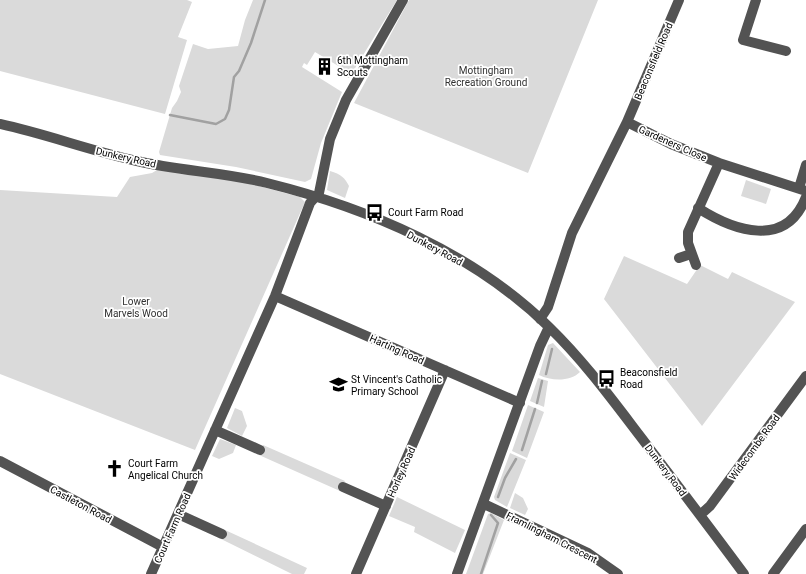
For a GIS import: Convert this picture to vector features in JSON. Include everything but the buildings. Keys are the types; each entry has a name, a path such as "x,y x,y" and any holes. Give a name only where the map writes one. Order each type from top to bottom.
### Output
{"street":[{"name":"Court Farm Road","path":"151,574 275,296 310,203 319,193 334,126 357,79 403,0"},
{"name":"Beaconsfield Road","path":"540,319 548,307 564,255 583,209 627,122 679,0"},
{"path":"756,0 744,40 786,52"},
{"name":"Gardeners Close","path":"627,122 671,144 719,163 803,189"},
{"name":"Dunkery Road","path":"0,124 28,130 140,162 246,178 315,197 378,220 439,248 498,284 549,327 592,373 744,574"},
{"name":"Gardeners Close","path":"696,265 688,243 688,232 719,163"},
{"path":"803,189 806,165"},
{"path":"698,208 721,221 742,229 762,232 780,227 791,220 801,210 806,197"},
{"path":"680,258 691,254"},
{"name":"Harting Road","path":"275,296 520,402"},
{"path":"457,574 484,504 540,346 549,327"},
{"name":"Horley Road","path":"356,574 445,370"},
{"name":"Widecombe Road","path":"700,515 710,506 806,376"},
{"path":"215,430 260,450"},
{"name":"Castleton Road","path":"0,461 163,547"},
{"path":"343,487 386,506"},
{"name":"Framlingham Crescent","path":"484,504 588,553 618,574"},
{"path":"178,514 222,534"},
{"path":"773,574 806,529"}],"green space":[{"path":"0,0 187,0 192,2 178,37 187,40 165,114 0,71"},
{"path":"253,0 397,0 349,78 337,72 340,67 315,52 307,65 304,63 302,67 342,92 321,143 311,179 305,182 236,167 160,155 159,152 172,108 181,92 179,86 193,44 208,49 238,46 245,20"},
{"name":"Mottingham Recreation Ground","path":"409,0 598,0 528,173 354,103"},
{"name":"Lower Marvels Wood","path":"162,167 228,178 300,197 305,202 195,450 0,374 0,190 117,197 130,177 152,173"},
{"path":"330,171 340,175 349,186 345,198 327,190"},
{"path":"746,180 771,189 766,204 741,196"},
{"path":"624,256 687,284 700,265 728,279 732,272 795,302 702,426 604,299"},
{"path":"553,343 580,372 571,378 560,380 539,375 548,345"},
{"path":"538,378 548,381 544,407 530,401"},
{"path":"528,405 544,412 527,458 512,451"},
{"path":"235,408 242,411 247,426 242,436 227,428"},
{"path":"220,439 236,445 233,453 219,459 212,456"},
{"path":"263,445 345,481 340,491 259,455"},
{"path":"510,453 526,460 507,507 495,500 494,497"},
{"path":"515,493 523,498 528,509 525,515 510,508"},
{"path":"397,497 465,530 455,553 414,532 415,527 389,516"},
{"path":"491,513 504,520 483,574 466,574 488,514"},
{"path":"225,530 307,568 304,574 292,574 221,539"}],"waterway":[{"path":"170,115 216,124 225,119 229,110 234,77 239,71 251,43 265,0"},
{"path":"546,374 552,349"},
{"path":"537,403 542,381"},
{"path":"522,450 535,409"},
{"path":"498,497 505,478 516,459"},
{"path":"481,574 498,523 491,515"}],"place":[{"name":"6th Mottingham Scouts","path":"324,66"},
{"name":"Court Farm Road","path":"375,212"},
{"name":"Beaconsfield Road","path":"607,378"},
{"name":"St Vincent's Catholic Primary School","path":"338,385"},
{"name":"Court Farm Angelical Church","path":"115,469"}]}
